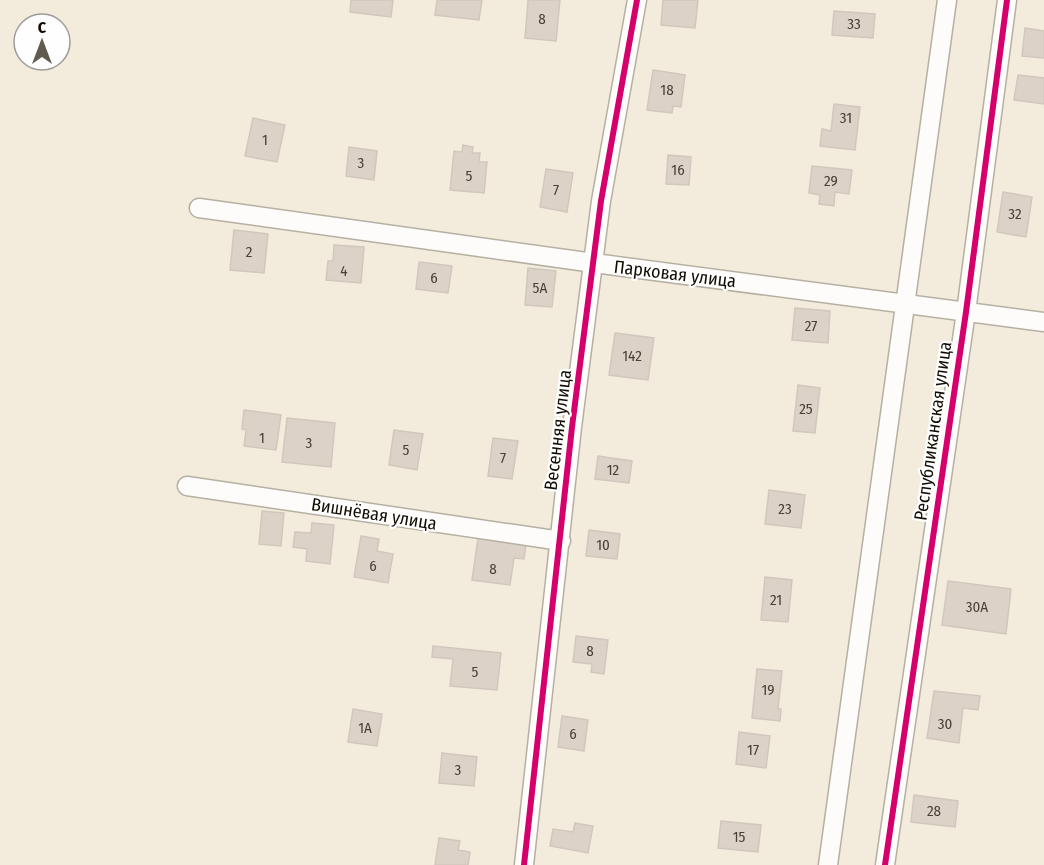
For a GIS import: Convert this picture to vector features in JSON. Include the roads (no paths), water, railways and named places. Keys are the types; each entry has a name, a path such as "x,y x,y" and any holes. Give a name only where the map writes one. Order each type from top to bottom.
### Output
{"street":[{"name":"Весенняя улица","path":"524,865 572,428 602,201 637,0"},
{"path":"828,865 947,0"},
{"name":"Республиканская улица","path":"885,865 966,312 1007,0"},
{"name":"Парковая улица","path":"199,208 1044,322"},
{"name":"Вишнёвая улица","path":"187,486 561,542"}]}
